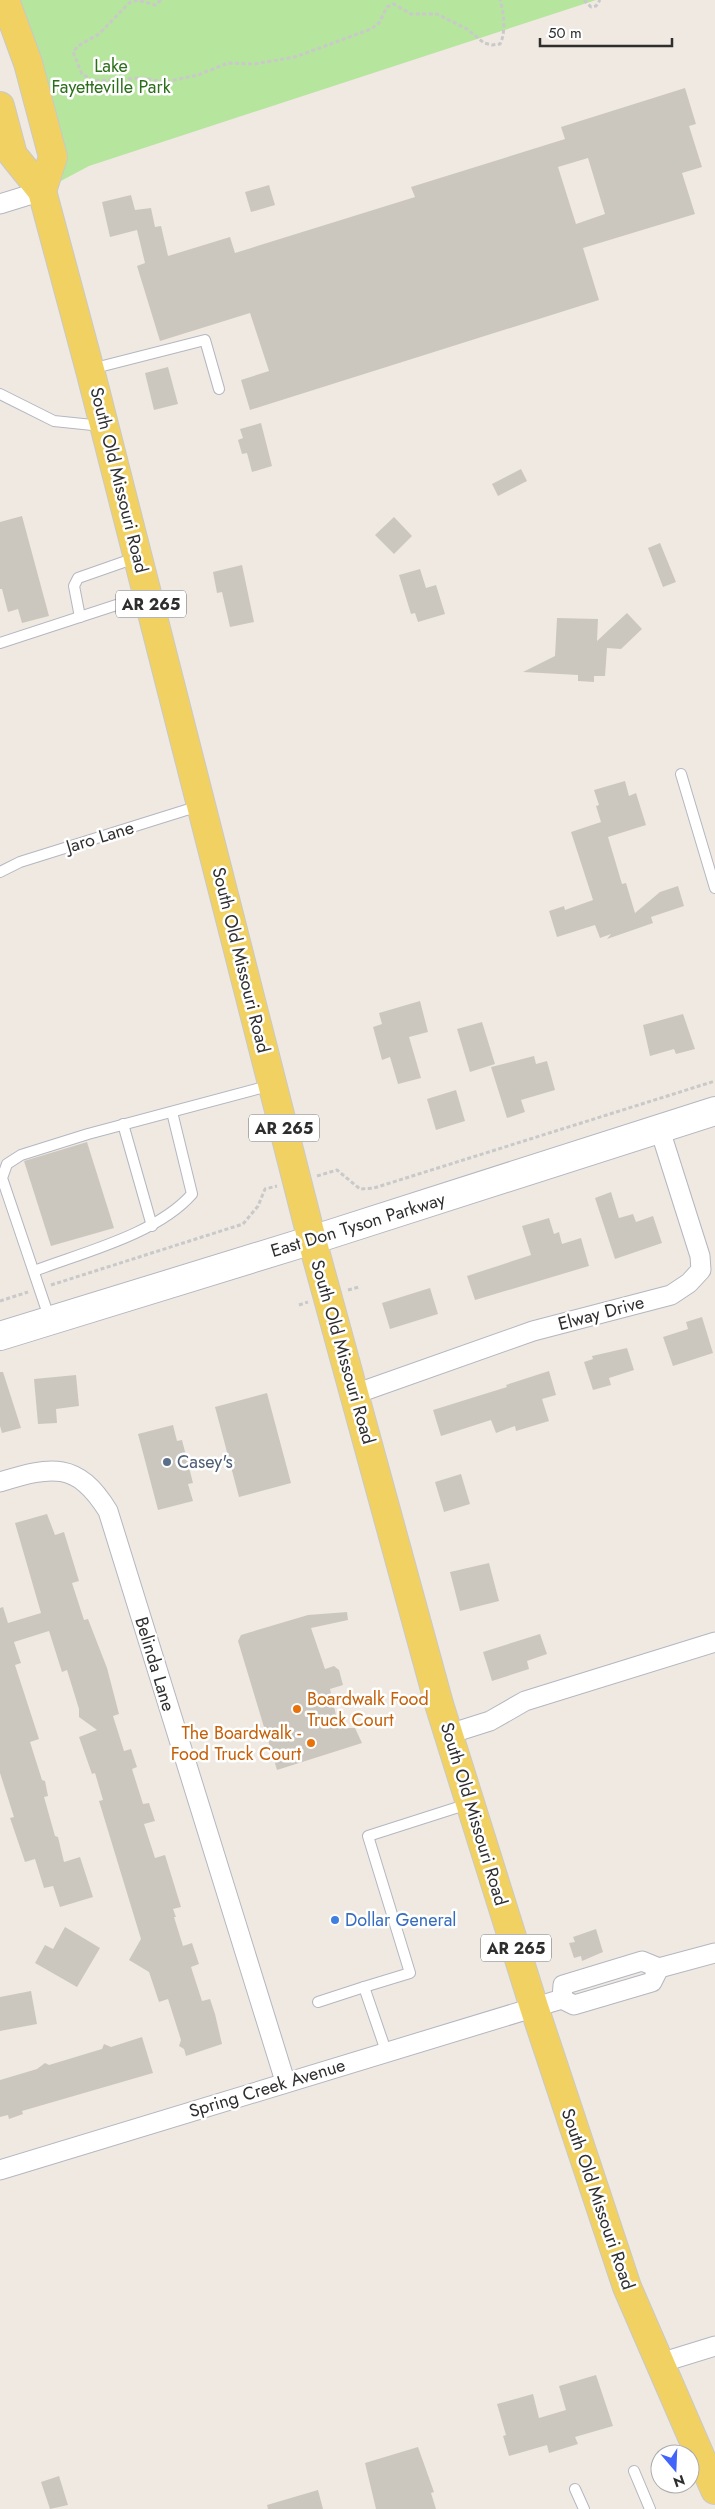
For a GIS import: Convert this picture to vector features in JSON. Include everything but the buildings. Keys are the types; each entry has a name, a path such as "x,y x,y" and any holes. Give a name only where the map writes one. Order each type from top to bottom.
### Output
{"main road":[{"path":"5,0 28,63 52,157 42,191"},
{"name":"AR 265","path":"0,106 13,155 42,191"},
{"name":"South Old Missouri Road","path":"42,191 148,594 312,1240 448,1734 534,2007 627,2287 715,2490"},
{"name":"East Don Tyson Parkway","path":"0,1336 312,1240 715,1111"}],"street":[{"path":"0,204 42,191"},
{"name":"Elway Drive","path":"355,1394 533,1331 671,1295 689,1283 701,1270 700,1256 660,1130"},
{"name":"Belinda Lane","path":"0,1482 35,1472 58,1472 78,1476 95,1490 108,1511 285,2082"},
{"path":"448,1734 490,1721 526,1701 715,1642"},
{"name":"Spring Creek Avenue","path":"0,2170 534,2007 562,1999 574,2005 652,1982 659,1968 715,1952"},
{"path":"660,2363 715,2346"}],"lane":[{"path":"90,370 205,340 219,388"},
{"path":"0,394 54,421 105,427"},
{"path":"80,617 74,586 78,578 138,557"},
{"path":"0,643 148,594"},
{"path":"681,774 715,888"},
{"name":"Jaro Lane","path":"0,872 20,862 202,805"},
{"path":"50,1320 2,1178 7,1164 21,1155 123,1124 273,1085"},
{"path":"34,1271 152,1226 178,1209 192,1194 172,1112"},
{"path":"123,1124 152,1226"},
{"path":"318,2002 410,1973 368,1836 470,1803"},
{"path":"364,1987 386,2051"},
{"path":"634,2471 650,2509"},
{"path":"575,2489 584,2509"}],"path":[{"path":"161,0 155,5 138,0 129,3 99,34 78,46 74,52 74,57 82,74 93,81 144,78 165,82 198,75 228,63 254,64 295,57 371,29 379,23 386,7 394,4 411,14 437,14 463,27 484,43 492,46 500,44 502,40 503,16 500,0"},
{"path":"584,0 591,7 596,6 600,0"},
{"path":"329,1173 337,1170 360,1189 374,1188 715,1081"},
{"path":"62,1281 243,1224 258,1206 265,1189 270,1188"},
{"path":"0,1301 15,1297"}],"green space":[{"name":"Lake Fayetteville Park","path":"5,0 596,0 89,166 42,191 53,157"}],"place":[{"name":"Casey's","path":"167,1462"},
{"name":"Boardwalk Food Truck Court","path":"297,1709"},
{"name":"The Boardwalk - Food Truck Court","path":"311,1743"},
{"name":"Dollar General","path":"335,1920"}]}
